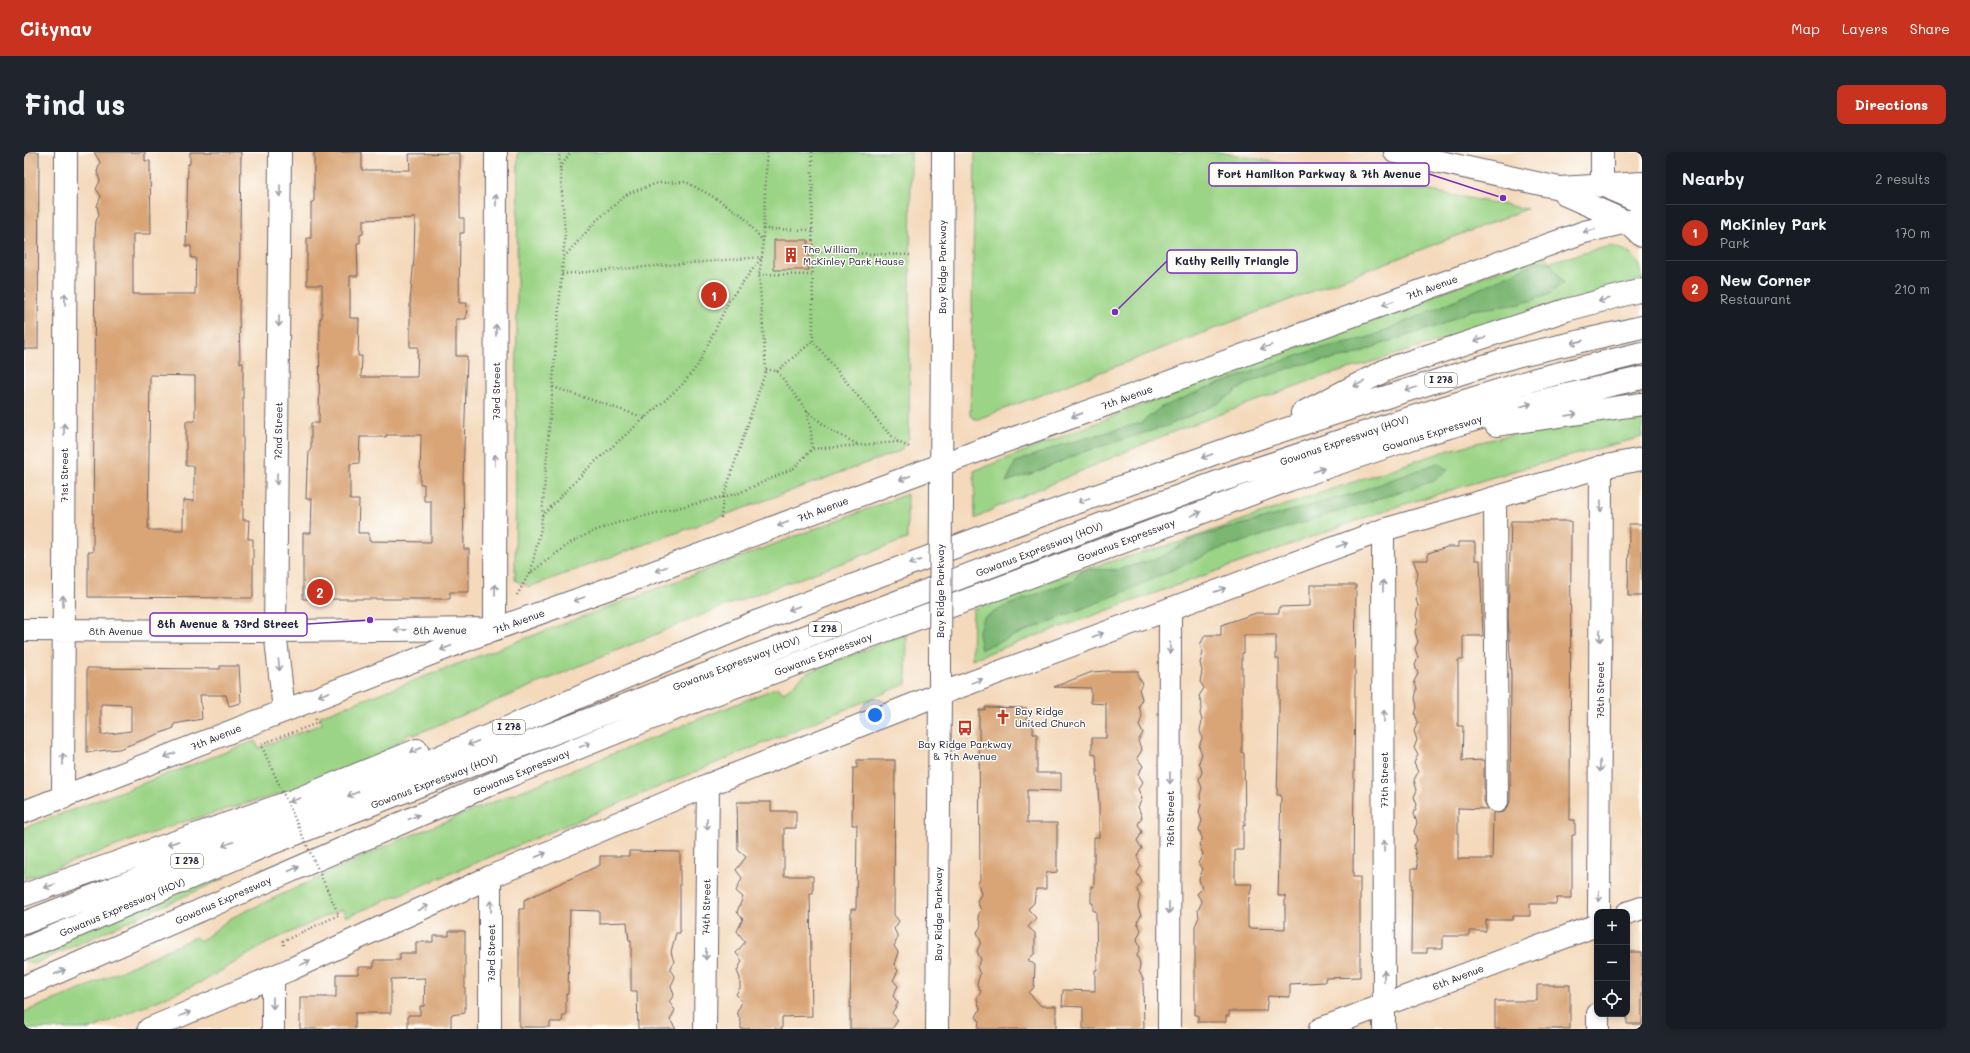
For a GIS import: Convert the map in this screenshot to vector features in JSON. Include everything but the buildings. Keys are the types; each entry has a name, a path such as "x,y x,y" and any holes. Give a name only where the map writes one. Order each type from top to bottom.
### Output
{"main road":[{"name":"71st Street","path":"63,798 66,152"},
{"name":"72nd Street","path":"280,152 276,631 284,710"},
{"name":"73rd Street","path":"495,629 496,152"},
{"name":"Bay Ridge Parkway","path":"937,1029 943,152"},
{"path":"1395,152 1559,188 1642,183"},
{"path":"1602,152 1602,185"},
{"path":"1602,185 1642,203"},
{"path":"1559,188 1568,196 1637,225"},
{"name":"7th Avenue","path":"24,812 495,629 616,586 941,464 1584,232 1637,225"},
{"path":"1244,443 1388,369 1566,310 1642,290"},
{"name":"I 278","path":"24,923 109,892 319,808 753,623 1003,528 1244,443 1516,356 1642,327"},
{"name":"Gowanus Expressway (HOV)","path":"24,949 262,847 661,692 1102,524 1226,479 1407,418 1536,379 1642,353"},
{"name":"Gowanus Expressway","path":"24,987 514,774 667,712 1153,529 1289,480 1422,435 1540,400 1642,378"},
{"path":"1422,435 1642,404"},
{"path":"149,1029 273,977 490,877 708,785 940,694 1383,530 1601,467 1642,459"},
{"name":"78th Street","path":"1599,909 1601,467"},
{"path":"1495,498 1497,801"},
{"name":"77th Street","path":"1383,530 1384,1029"},
{"name":"76th Street","path":"1169,1029 1170,609"},
{"path":"24,895 295,800 644,657 753,623"},
{"name":"8th Avenue","path":"24,630 276,631 495,629"},
{"name":"74th Street","path":"705,1029 708,785"},
{"name":"73rd Street","path":"490,877 490,1029"},
{"path":"24,935 46,926 109,892"},
{"path":"1630,912 1642,908"},
{"name":"6th Avenue","path":"1320,1029 1594,925"},
{"path":"273,977 273,1029"},
{"path":"1598,1017 1598,1029"}],"path":[{"path":"517,595 529,574 541,528 565,234 559,152"},
{"path":"560,168 571,152"},
{"path":"721,518 723,498 766,370 759,274 762,257 767,152"},
{"path":"812,152 813,341 883,427 898,442 908,448"},
{"path":"563,258 597,220 630,193 658,183 686,182 710,195 742,215 763,241"},
{"path":"763,229 813,230"},
{"path":"813,252 911,255"},
{"path":"562,274 762,257"},
{"path":"542,516 588,468 681,386 698,365 730,299 762,257"},
{"path":"759,274 813,274"},
{"path":"766,370 777,371 813,341"},
{"path":"777,371 807,410 830,430 859,445"},
{"path":"553,387 646,418"},
{"path":"807,410 812,449"},
{"path":"529,574 570,543 594,531 620,522 739,493 794,468 812,449 898,442"},
{"path":"284,945 283,941 339,914 261,744 318,723 315,718"}],"green space":[{"path":"518,152 911,152 909,438 900,451 529,587 515,580"},
{"path":"975,152 1219,152 1527,209 978,419 974,419 970,415"},
{"path":"1610,246 1617,247 1634,256 1640,266 1642,280 1312,380 1165,435 997,507 975,519 974,471 1204,381 1543,254 1550,262"},
{"path":"1539,261 1550,262 1563,283 1548,295 1520,304 1471,310 1440,325 1384,343 1351,356 1299,365 1250,382 1217,404 1167,426 1086,451 1039,471 1006,482 1016,462 1061,445 1141,423 1160,408 1207,388 1314,350 1370,337"},
{"path":"1642,410 1642,437 1510,472 1392,508 972,659 973,609 1070,573 1180,542 1449,450 1533,429"},
{"path":"1438,463 1448,470 1434,481 1217,550 1119,594 981,649 978,634 983,618 1004,607 1073,580 1084,569 1117,570 1159,558 1194,538 1352,494"},
{"path":"907,494 907,539 714,610 414,735 411,732 384,754 333,778 177,824 24,879 24,828 255,741 259,748 322,724 320,716"},
{"path":"907,633 906,684 346,917 342,909 269,942 204,981 91,1029 24,1029 24,1012 82,989 195,937 201,941 231,918 395,842 778,687 783,693 807,673"},
{"path":"221,872 225,878 36,963 24,961 24,953"}],"place":[{"name":"Fort Hamilton Parkway & 7th Avenue","path":"1503,198"},
{"name":"The William McKinley Park House","path":"791,255"},
{"name":"McKinley Park","path":"714,295"},
{"name":"Kathy Reilly Triangle","path":"1115,312"},
{"name":"New Corner","path":"320,592"},
{"name":"8th Avenue & 73rd Street","path":"370,620"},
{"name":"Bay Ridge United Church","path":"1003,717"},
{"name":"Bay Ridge Parkway & 7th Avenue","path":"965,728"}]}
